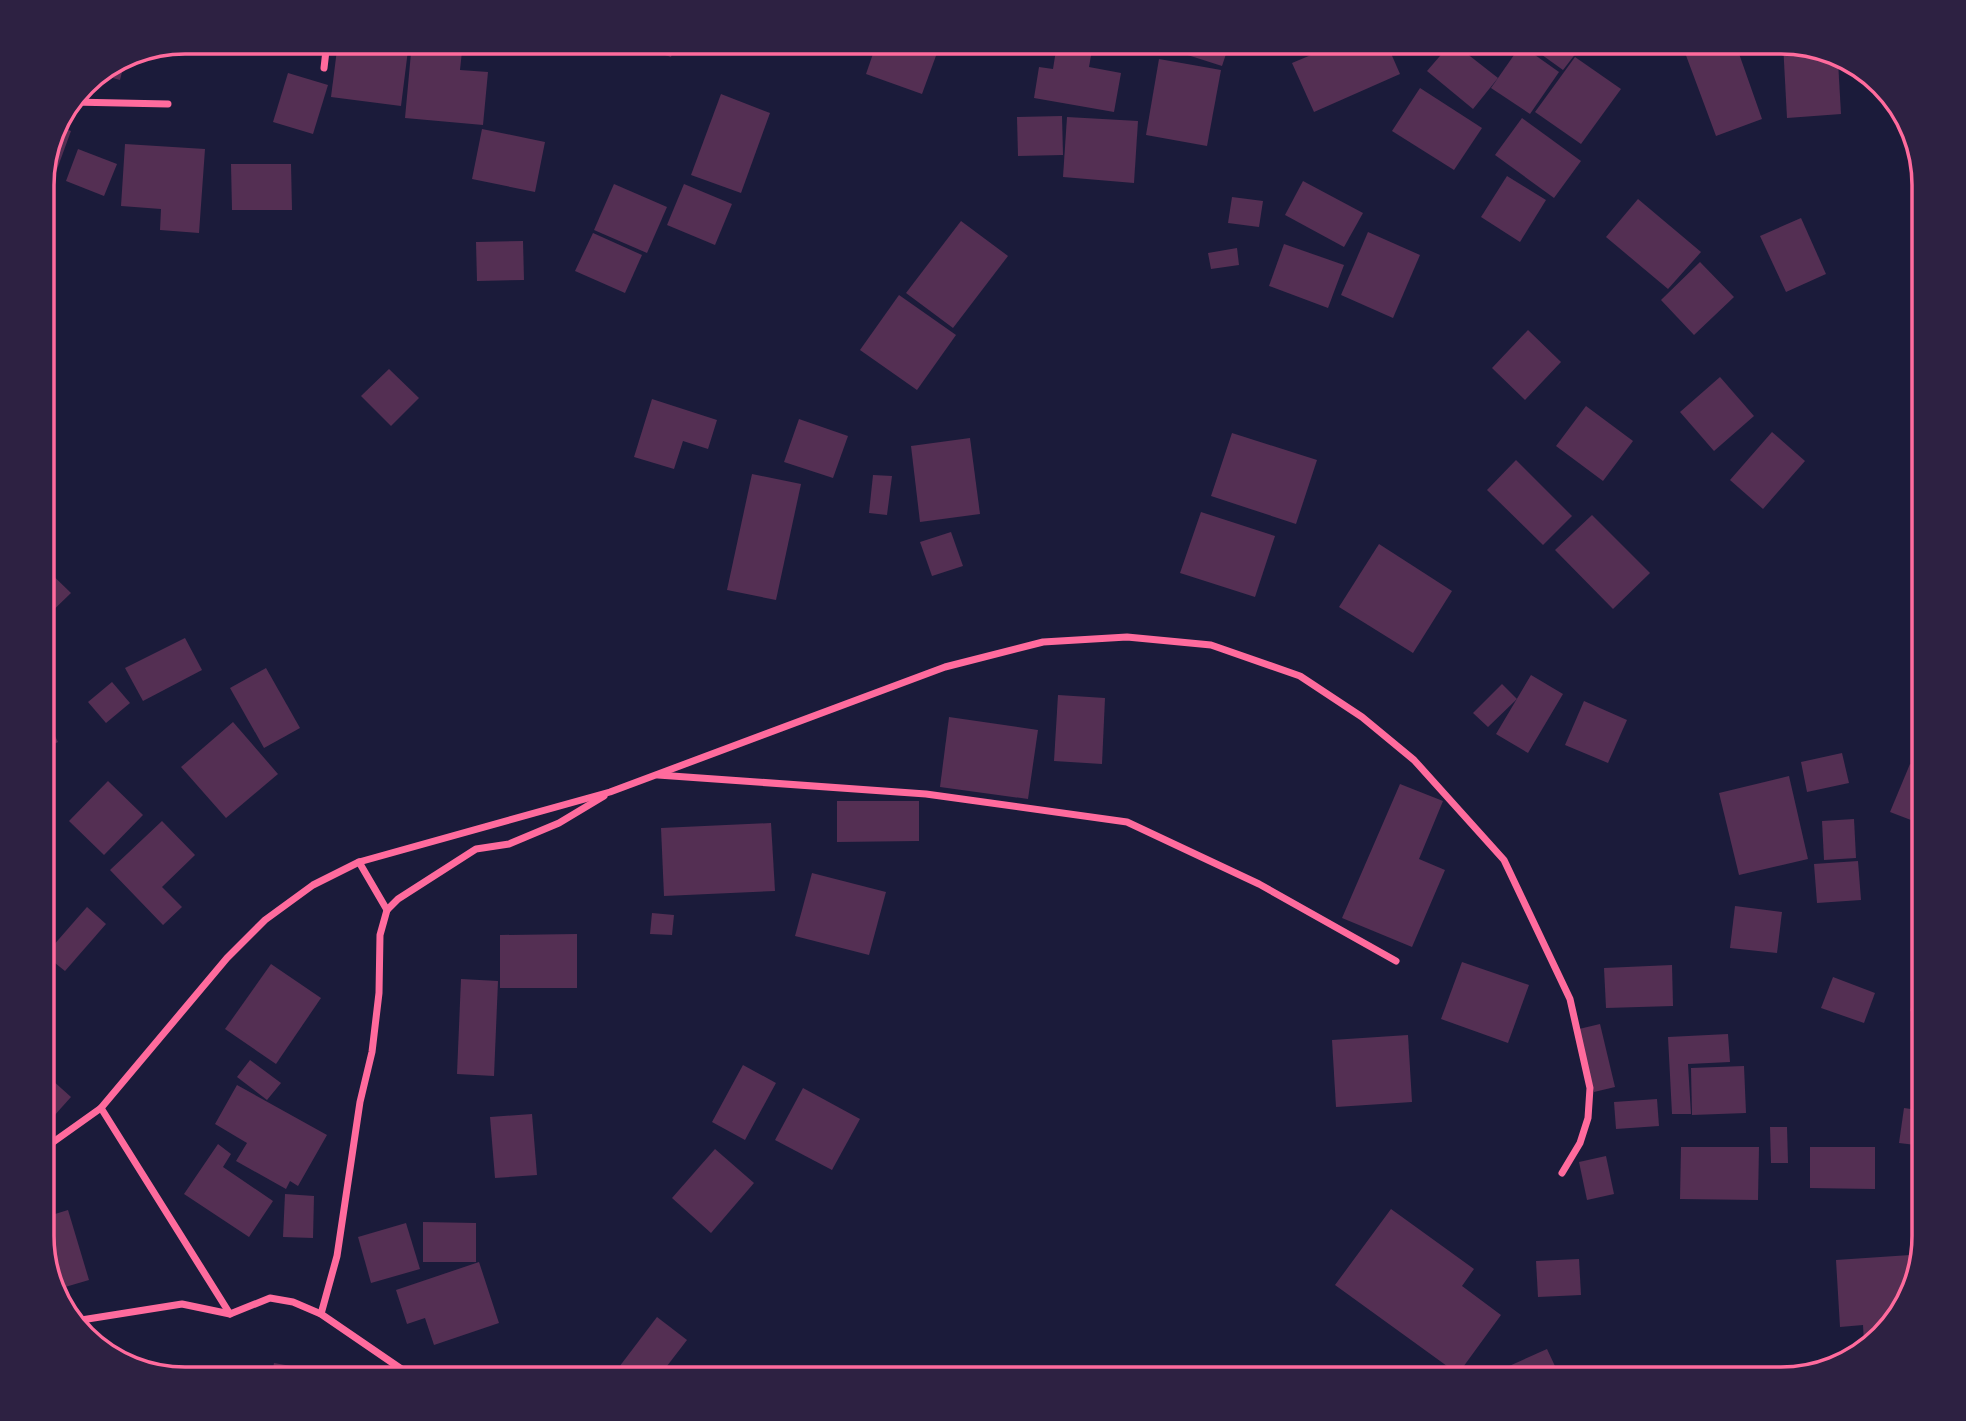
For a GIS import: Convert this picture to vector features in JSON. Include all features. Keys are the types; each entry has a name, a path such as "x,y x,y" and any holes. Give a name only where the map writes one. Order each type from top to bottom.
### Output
{"street":[{"path":"324,68 326,55"},
{"path":"84,102 168,104"},
{"path":"55,1141 101,1108 227,958 265,920 313,885 359,862 610,792 896,684 1043,642 1127,638 1211,645 1300,676 1362,717 1414,760 1504,860 1570,999 1590,1088 1588,1118 1580,1143 1562,1172"},
{"path":"654,775 926,794 1127,822 1259,884 1396,961"},
{"path":"321,1314 337,1256 360,1102 372,1052 379,993 380,935 387,910 398,899 476,849 509,844 559,823 610,792"},
{"path":"359,862 387,910"},
{"path":"101,1108 230,1314"},
{"path":"85,1319 183,1304 230,1314 270,1298 293,1302 321,1314 398,1367"}],"building":[{"path":"1055,54 1091,54 1089,67 1121,73 1114,112 1034,98 1039,67 1053,69"},
{"path":"1186,54 1226,54 1222,66"},
{"path":"1313,54 1391,54 1400,74 1314,112 1292,63"},
{"path":"1441,54 1468,54 1498,78 1473,109 1427,71"},
{"path":"1515,54 1534,54 1559,72 1530,114 1491,88"},
{"path":"1541,54 1575,54 1563,70"},
{"path":"1685,54 1739,54 1762,119 1716,136"},
{"path":"1784,54 1823,61 1838,68 1841,114 1787,118"},
{"path":"336,55 407,55 401,106 331,97"},
{"path":"411,55 462,55 460,70 488,72 483,125 405,118"},
{"path":"873,55 936,55 922,94 866,74"},
{"path":"1575,57 1621,89 1581,144 1535,112"},
{"path":"1159,59 1221,70 1207,146 1146,135"},
{"path":"122,71 120,80 111,78"},
{"path":"288,73 328,85 313,134 273,122"},
{"path":"1420,88 1482,128 1454,170 1392,131"},
{"path":"721,94 770,113 741,193 691,175"},
{"path":"1062,116 1063,155 1018,156 1017,117"},
{"path":"1067,117 1138,121 1134,183 1063,177"},
{"path":"1522,118 1581,161 1554,198 1495,155"},
{"path":"67,129 71,131 56,172 59,152"},
{"path":"482,129 545,142 535,192 472,179"},
{"path":"125,144 205,149 199,233 160,230 161,209 121,206"},
{"path":"78,149 117,164 104,196 66,181"},
{"path":"231,164 291,164 292,210 232,210"},
{"path":"1507,176 1546,200 1520,242 1481,217"},
{"path":"1303,181 1363,213 1344,247 1285,215"},
{"path":"614,184 667,207 647,253 594,230"},
{"path":"684,184 732,204 715,245 667,225"},
{"path":"1232,197 1263,201 1259,227 1228,223"},
{"path":"1638,199 1701,252 1668,289 1606,237"},
{"path":"1801,218 1826,274 1786,292 1760,236"},
{"path":"961,221 1008,256 953,328 906,293"},
{"path":"1368,232 1420,255 1393,318 1341,295"},
{"path":"593,233 642,255 625,293 575,271"},
{"path":"523,241 524,280 477,281 476,242"},
{"path":"1284,244 1344,265 1328,308 1269,286"},
{"path":"1237,248 1239,265 1211,269 1208,253"},
{"path":"1700,262 1734,297 1694,335 1661,300"},
{"path":"899,295 956,335 917,390 860,350"},
{"path":"1528,330 1561,362 1525,400 1492,368"},
{"path":"389,369 419,398 391,426 361,396"},
{"path":"1720,377 1754,416 1714,451 1680,412"},
{"path":"652,399 717,420 708,449 683,441 674,469 634,457"},
{"path":"1586,406 1633,441 1603,481 1556,446"},
{"path":"799,419 848,436 833,478 784,462"},
{"path":"1772,432 1805,461 1763,509 1730,480"},
{"path":"1232,433 1317,460 1296,524 1211,496"},
{"path":"970,438 980,514 920,522 911,446"},
{"path":"1516,460 1572,516 1543,545 1487,490"},
{"path":"752,474 801,484 776,600 727,590"},
{"path":"873,475 892,476 887,515 869,513"},
{"path":"1201,512 1275,536 1255,597 1180,573"},
{"path":"1592,515 1650,573 1613,609 1555,550"},
{"path":"951,532 963,566 932,576 920,542"},
{"path":"1379,544 1452,591 1413,653 1339,607"},
{"path":"55,578 71,593 55,608"},
{"path":"185,638 202,670 143,701 125,668"},
{"path":"266,668 300,728 264,748 230,688"},
{"path":"1531,675 1563,694 1528,753 1496,734"},
{"path":"112,682 130,703 106,723 88,702"},
{"path":"1502,684 1517,699 1488,727 1473,713"},
{"path":"1058,695 1105,698 1102,764 1054,761"},
{"path":"1584,701 1627,720 1608,763 1565,745"},
{"path":"949,717 1038,730 1028,799 940,787"},
{"path":"233,722 278,774 226,818 181,767"},
{"path":"1842,753 1849,783 1807,792 1801,762"},
{"path":"1910,764 1912,765 1912,820 1890,812"},
{"path":"1789,776 1808,859 1739,875 1719,793"},
{"path":"108,781 143,815 104,855 69,821"},
{"path":"1400,784 1443,801 1419,859 1445,870 1412,947 1342,918"},
{"path":"837,801 919,801 919,841 837,842"},
{"path":"1854,819 1856,858 1824,860 1822,821"},
{"path":"162,821 195,855 162,887 182,907 163,925 110,870"},
{"path":"771,823 775,891 664,896 661,828"},
{"path":"1858,861 1861,900 1817,903 1814,864"},
{"path":"812,873 886,892 869,955 795,936"},
{"path":"1735,906 1782,912 1777,953 1730,948"},
{"path":"87,907 106,924 65,971 55,963 55,944"},
{"path":"652,913 674,915 672,935 650,934"},
{"path":"577,934 577,988 500,988 500,935"},
{"path":"1462,962 1529,985 1508,1043 1441,1019"},
{"path":"271,964 321,998 276,1064 225,1029"},
{"path":"1672,965 1673,1006 1606,1008 1604,968"},
{"path":"1833,977 1875,993 1864,1023 1821,1008"},
{"path":"461,979 498,981 494,1076 457,1074"},
{"path":"1600,1024 1615,1087 1594,1092 1579,1029"},
{"path":"1728,1034 1730,1062 1688,1064 1691,1114 1672,1114 1668,1037"},
{"path":"1408,1035 1412,1102 1336,1107 1332,1040"},
{"path":"250,1060 281,1083 267,1100 237,1077"},
{"path":"743,1065 776,1083 745,1140 712,1122"},
{"path":"1744,1066 1746,1113 1692,1115 1691,1068"},
{"path":"55,1083 71,1097 55,1115"},
{"path":"237,1085 327,1135 298,1186 290,1181 286,1189 236,1161 247,1143 215,1124"},
{"path":"803,1088 860,1119 832,1170 775,1140"},
{"path":"1657,1099 1659,1126 1616,1129 1614,1102"},
{"path":"1904,1108 1912,1109 1912,1145 1899,1143"},
{"path":"532,1114 537,1175 495,1178 490,1117"},
{"path":"1770,1127 1787,1127 1788,1163 1771,1163"},
{"path":"218,1144 231,1154 223,1167 273,1201 249,1237 184,1194"},
{"path":"1681,1147 1759,1147 1758,1200 1680,1199"},
{"path":"1810,1147 1875,1147 1875,1189 1810,1188"},
{"path":"715,1149 754,1183 711,1233 672,1198"},
{"path":"1606,1156 1614,1194 1587,1200 1579,1162"},
{"path":"285,1194 314,1196 313,1238 283,1237"},
{"path":"1391,1209 1474,1269 1462,1286 1501,1315 1463,1367 1448,1367 1335,1285"},
{"path":"68,1210 89,1280 65,1287 57,1261 55,1214"},
{"path":"423,1222 476,1223 476,1262 423,1262"},
{"path":"406,1223 420,1269 371,1283 358,1237"},
{"path":"1910,1255 1898,1294 1885,1315 1864,1337 1863,1325 1840,1327 1836,1260"},
{"path":"1579,1259 1581,1295 1538,1297 1536,1261"},
{"path":"479,1262 499,1323 434,1345 425,1318 407,1324 396,1290"},
{"path":"657,1317 687,1340 666,1367 619,1367"},
{"path":"1547,1349 1555,1367 1507,1367"},
{"path":"274,1363 296,1367 273,1367"}]}
